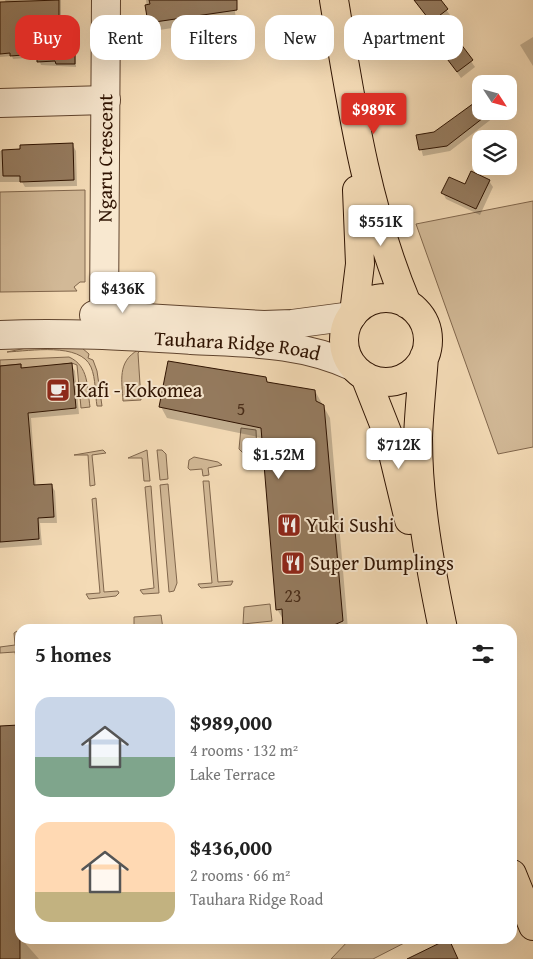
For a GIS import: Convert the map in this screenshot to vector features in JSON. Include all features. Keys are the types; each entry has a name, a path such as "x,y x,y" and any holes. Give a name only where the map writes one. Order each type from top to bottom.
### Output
{"main road":[{"path":"334,0 349,94 377,218 389,259 408,304"},
{"path":"349,94 360,255 353,314 347,326 344,340 345,352 359,371 383,418 395,457 435,624"},
{"path":"353,314 375,299 395,299 408,304 418,312 425,324 428,344 424,357 418,438 430,566 442,624"},
{"path":"359,371 377,381 395,381 413,372 424,357"},
{"path":"517,886 533,926"}],"street":[{"name":"Ngaru Crescent","path":"104,316 106,0"},
{"path":"0,103 106,100"},
{"name":"Tauhara Ridge Road","path":"0,317 104,316 264,325 292,324 353,314"},
{"name":"Tauhara Ridge Road","path":"0,335 116,335 284,346 314,350 359,371"}],"shaded area":[{"path":"85,190 85,282 80,282 74,287 77,291 0,292 0,192"},
{"path":"533,201 533,447 498,454 416,224"},
{"path":"46,344 82,348 89,354 88,358 93,360 97,371 102,406 97,406 93,372 85,359 66,351 7,352"},
{"path":"138,350 152,351 140,351 138,353 141,400 123,401 122,372 127,360"},
{"path":"69,357 76,361 84,372 90,407 81,408 77,365 72,363 21,370 21,364 0,366 0,360"},
{"path":"241,428 256,430 257,453 244,454 239,449"},
{"path":"103,450 106,453 92,455 95,485 90,486 88,455 74,455"},
{"path":"147,450 150,481 144,481 142,458 128,458"},
{"path":"157,450 162,450 166,454 168,479 160,480"},
{"path":"194,457 218,462 222,465 208,468 209,475 203,476 202,469 190,470 188,468 189,460"},
{"path":"203,481 209,481 218,582 233,581 231,585 201,588 198,584 212,583"},
{"path":"168,484 177,583 174,591 169,592 160,485"},
{"path":"151,486 159,593 143,594 140,590 154,588 145,487"},
{"path":"96,498 104,592 118,591 119,593 116,596 89,599 86,594 100,593 92,499"},
{"path":"270,604 272,621 243,624 244,607"},
{"path":"161,615 162,624 134,624 134,617"},
{"path":"15,645 15,652 0,653 0,647"},
{"path":"345,944 402,944 373,959 331,959"}],"building":[{"path":"59,0 59,15 15,15 15,56 10,56 10,53 0,54 0,2"},
{"path":"149,0 237,0 237,10 203,15 171,15 171,20 161,21 161,15 147,15 145,5 150,4"},
{"path":"414,0 441,0 448,9 440,15 426,15"},
{"path":"463,47 473,60 457,72 448,60 463,60"},
{"path":"37,60 75,60 75,64 56,64 55,61 37,62"},
{"path":"472,105 472,120 480,120 447,146 419,150 416,135 434,132"},
{"path":"73,143 74,180 20,182 20,176 3,176 2,150 20,149 20,145"},
{"path":"471,171 472,175 479,175 490,180 476,209 441,193 449,177 465,184"},
{"path":"168,361 266,377 267,382 315,390 316,401 324,405 343,621 336,624 283,624 282,609 276,610 261,428 159,407"},
{"path":"72,363 76,408 28,413 34,485 52,484 54,517 38,518 39,539 0,542 0,366 21,364 21,368"},
{"path":"15,725 15,944 20,944 20,959 0,959 0,726"},
{"path":"438,944 451,944 458,959 407,959"}],"place":[{"name":"Kafi - Kokomea","path":"58,390"},
{"name":"Yuki Sushi","path":"289,525"},
{"name":"Super Dumplings","path":"293,563"}]}
